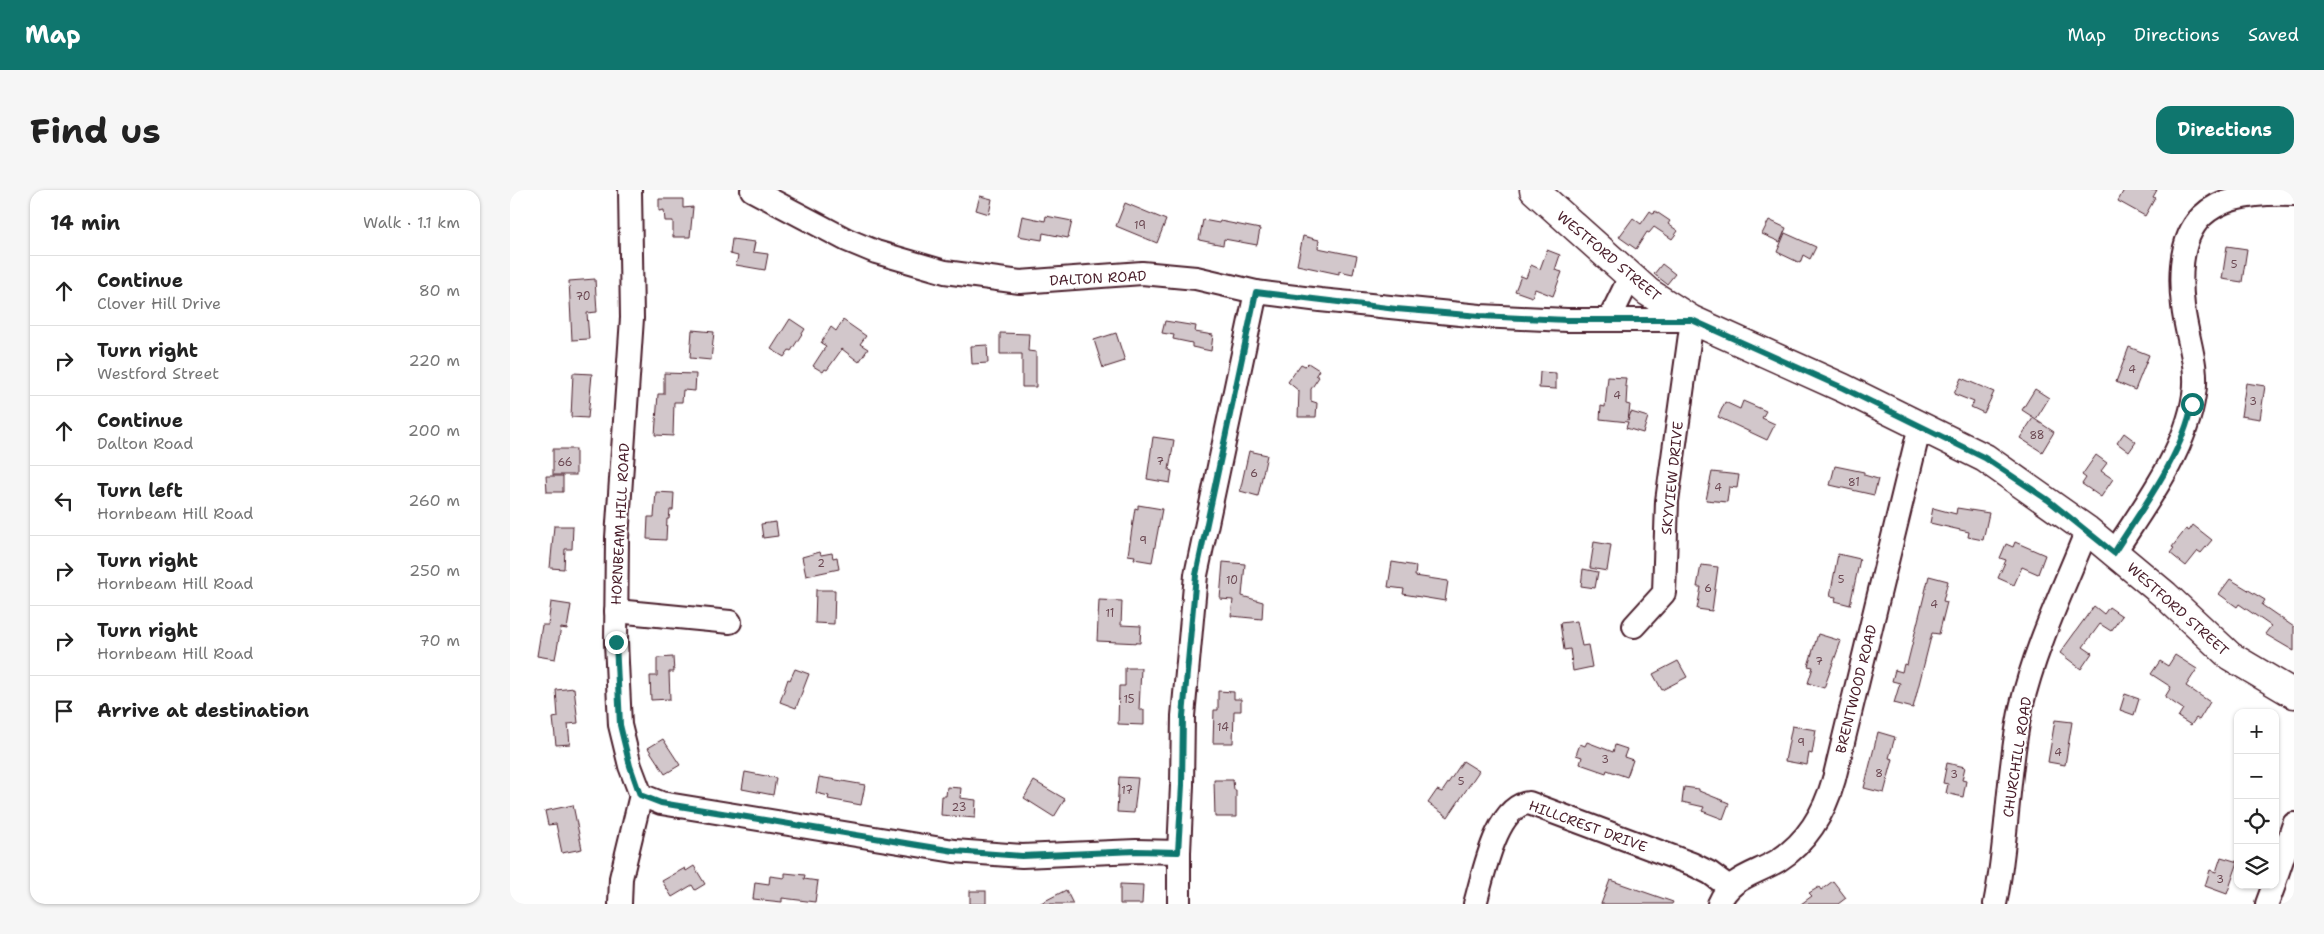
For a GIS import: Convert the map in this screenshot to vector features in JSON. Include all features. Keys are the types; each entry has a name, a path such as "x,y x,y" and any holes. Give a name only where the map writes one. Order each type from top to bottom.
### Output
{"main road":[{"name":"WESTFORD STREET","path":"1534,190 1648,292 1692,320 1843,388 1985,458 2087,530 2165,595 2230,656 2294,694"}],"street":[{"name":"HORNBEAM HILL ROAD","path":"630,190 632,318 617,538 616,611 620,725 630,766 640,795"},
{"name":"DALTON ROAD","path":"752,190 847,240 876,252 944,272 1020,282 1142,273 1196,278 1256,292 1387,308 1480,316 1609,320 1692,320"},
{"path":"2114,553 2177,448 2190,416 2194,394 2195,366 2182,295 2184,254 2191,225 2202,210 2219,199 2256,193 2294,194"},
{"path":"1609,320 1630,277"},
{"path":"1179,904 1178,852 1182,785 1183,716 1196,575 1256,292"},
{"name":"SKYVIEW DRIVE","path":"1634,626 1664,593 1666,502 1692,320"},
{"name":"BRENTWOOD ROAD","path":"1724,896 1736,881 1767,866 1791,851 1811,829 1826,804 1834,779 1920,426"},
{"name":"CHURCHILL ROAD","path":"1994,904 2001,874 2022,708 2038,653 2087,530"},
{"path":"616,611 730,622"},
{"path":"620,904 621,878 640,795 661,803 954,851 1022,856 1136,851 1178,852"},
{"name":"HILLCREST DRIVE","path":"1475,904 1503,820 1518,805 1529,803 1696,866 1724,896"},
{"path":"2279,868 2294,824"},
{"path":"2267,904 2273,889"}],"building":[{"path":"2124,190 2157,190 2153,197 2155,198 2145,216 2118,201"},
{"path":"980,196 992,199 989,214 976,210"},
{"path":"659,199 683,199 683,208 693,207 690,237 673,237 673,221 665,221 664,210 659,211"},
{"path":"1125,203 1166,220 1157,243 1116,226"},
{"path":"1650,211 1654,214 1655,211 1670,221 1668,224 1678,231 1672,239 1654,227 1649,233 1647,232 1636,249 1619,237 1633,218 1641,224"},
{"path":"1022,216 1045,221 1046,216 1072,221 1068,238 1043,233 1042,240 1018,236"},
{"path":"1203,220 1219,223 1220,221 1260,229 1257,245 1224,239 1223,245 1199,240"},
{"path":"1769,220 1786,228 1780,242 1762,234"},
{"path":"1785,233 1816,247 1810,259 1803,255 1800,263 1777,252"},
{"path":"1303,236 1319,240 1318,248 1357,256 1353,274 1339,271 1339,274 1297,265"},
{"path":"732,239 755,242 753,252 768,254 765,270 736,265 738,256 730,254"},
{"path":"2227,246 2247,249 2242,282 2222,279"},
{"path":"1547,250 1560,255 1555,270 1562,272 1553,296 1535,289 1532,297 1515,291 1521,276 1526,278 1531,265 1540,269"},
{"path":"1662,264 1675,274 1667,284 1654,274"},
{"path":"595,279 597,312 587,313 589,339 572,340 569,281"},
{"path":"790,319 805,329 791,351 789,350 784,357 771,349"},
{"path":"843,320 866,336 860,344 868,349 859,362 842,349 827,370 825,369 823,372 813,366 826,346 821,343 831,327 836,331"},
{"path":"1165,321 1196,326 1195,332 1213,335 1211,351 1192,347 1192,343 1173,339 1174,335 1162,333"},
{"path":"692,330 714,332 711,360 690,358"},
{"path":"1000,333 1029,334 1028,351 1036,352 1036,387 1022,387 1022,354 1000,354"},
{"path":"1116,333 1125,361 1103,368 1094,340"},
{"path":"987,345 988,363 972,364 971,346"},
{"path":"2129,347 2149,355 2135,390 2116,382"},
{"path":"1308,363 1319,370 1316,375 1319,377 1311,389 1311,401 1317,403 1316,417 1298,417 1299,391 1288,382 1301,364 1305,366"},
{"path":"1540,372 1556,373 1556,389 1539,388"},
{"path":"573,373 592,374 588,418 571,417"},
{"path":"664,373 696,374 695,391 683,390 682,402 674,402 673,436 655,435 658,394 664,394"},
{"path":"1608,377 1626,378 1626,404 1630,405 1628,420 1631,412 1648,417 1643,433 1626,428 1628,422 1600,419 1601,406 1605,407"},
{"path":"1961,378 1994,392 1984,413 1971,407 1974,402 1954,394"},
{"path":"2246,383 2265,386 2260,419 2241,416"},
{"path":"2035,389 2049,398 2036,419 2022,410"},
{"path":"1743,401 1766,411 1762,418 1775,424 1767,440 1718,417 1725,402 1740,409"},
{"path":"2033,418 2054,432 2042,452 2020,438"},
{"path":"2124,433 2136,442 2129,452 2117,443"},
{"path":"1153,437 1174,440 1169,470 1172,471 1170,483 1147,479"},
{"path":"553,449 576,449 576,475 553,475"},
{"path":"1249,451 1267,455 1258,496 1240,491"},
{"path":"2096,455 2107,463 2101,471 2113,479 2101,497 2082,484 2086,478 2082,475"},
{"path":"1835,466 1864,472 1864,475 1878,479 1874,495 1830,485"},
{"path":"1712,472 1739,475 1737,488 1729,487 1727,502 1706,500"},
{"path":"546,476 563,476 563,492 547,492"},
{"path":"656,492 674,493 673,510 670,510 669,519 667,519 666,540 647,539 648,517 654,517"},
{"path":"1138,505 1162,509 1152,562 1134,559 1135,556 1128,555 1135,508 1138,509"},
{"path":"1933,508 1956,514 1957,508 1989,513 1983,540 1968,537 1969,532 1930,523"},
{"path":"776,522 778,536 763,538 761,524"},
{"path":"2193,525 2212,540 2201,553 2198,551 2186,566 2170,553 2174,548 2172,547 2186,529 2189,531"},
{"path":"554,526 573,526 572,549 565,549 564,569 550,568"},
{"path":"1594,542 1611,545 1607,571 1590,568"},
{"path":"2015,542 2045,555 2038,574 2022,567 2014,585 1998,578 2006,560 2000,558 2006,544 2013,547"},
{"path":"820,552 821,555 832,553 833,558 837,557 839,569 806,576 802,557"},
{"path":"1838,554 1860,559 1850,605 1835,601 1836,597 1830,596"},
{"path":"1223,562 1245,564 1242,596 1263,602 1262,619 1231,616 1233,600 1220,599"},
{"path":"1392,562 1416,566 1415,576 1448,581 1445,601 1403,594 1404,589 1388,587"},
{"path":"1701,565 1718,567 1712,611 1697,609 1701,587 1697,587"},
{"path":"1583,569 1598,572 1595,588 1581,586"},
{"path":"1929,576 1948,581 1943,601 1947,602 1939,634 1932,633 1913,708 1894,703 1900,683 1892,681 1895,670 1902,672 1904,664 1907,665"},
{"path":"2230,579 2265,600 2262,605 2294,627 2294,651 2265,634 2271,626 2239,604 2237,607 2219,594"},
{"path":"816,590 835,590 834,624 815,623"},
{"path":"1099,600 1122,601 1121,625 1141,626 1140,643 1097,641"},
{"path":"551,602 571,605 567,629 561,628 555,659 537,656 542,625 548,625"},
{"path":"2094,606 2104,614 2109,607 2122,616 2111,631 2100,624 2083,647 2092,653 2081,669 2060,653"},
{"path":"1577,621 1582,646 1588,645 1592,667 1573,671 1570,649 1564,650 1560,623"},
{"path":"1818,634 1841,641 1824,688 1808,683 1813,667 1808,666"},
{"path":"2175,655 2197,669 2186,686 2210,702 2199,720 2196,718 2191,725 2178,717 2183,709 2165,697 2171,687 2151,674 2160,661 2168,666"},
{"path":"673,657 674,672 669,672 670,699 651,700 650,676 657,676 657,658"},
{"path":"1678,661 1687,677 1662,690 1653,674"},
{"path":"1125,668 1141,668 1139,710 1144,710 1144,725 1118,724 1119,686 1125,686"},
{"path":"795,669 809,674 796,708 780,702 788,679 790,680"},
{"path":"574,688 578,723 568,724 570,744 556,745 553,718 558,717 556,690"},
{"path":"1218,691 1234,692 1234,699 1241,699 1241,711 1234,711 1233,743 1213,743 1214,710 1218,710"},
{"path":"2125,694 2139,699 2134,715 2120,710"},
{"path":"2055,720 2072,722 2065,765 2048,762"},
{"path":"1792,726 1816,730 1812,754 1809,753 1807,765 1785,761"},
{"path":"1878,732 1895,737 1889,758 1893,759 1884,793 1864,788"},
{"path":"663,739 680,765 665,774 648,748"},
{"path":"1587,742 1613,752 1615,745 1627,749 1624,757 1633,760 1627,777 1607,770 1606,773 1580,764 1582,757 1576,755 1580,744 1585,746"},
{"path":"1463,761 1479,771 1448,817 1428,803 1437,790 1442,792"},
{"path":"1947,763 1965,767 1962,780 1966,781 1963,797 1946,793 1948,784 1943,783"},
{"path":"745,772 776,778 773,795 742,789"},
{"path":"819,777 865,785 861,805 828,799 829,796 816,793"},
{"path":"1119,777 1138,778 1134,813 1117,812"},
{"path":"1214,780 1233,780 1234,790 1236,790 1236,817 1215,817"},
{"path":"1034,781 1065,799 1054,817 1024,798"},
{"path":"947,787 961,788 960,798 976,800 975,818 941,815 942,796 946,796"},
{"path":"1684,787 1699,789 1699,791 1729,803 1723,819 1702,811 1704,807 1682,802"},
{"path":"573,805 582,849 562,853 556,824 548,825 545,811"},
{"path":"2221,857 2234,861 2234,874 2227,894 2205,886 2210,870 2216,872"},
{"path":"694,866 705,884 695,890 692,885 672,897 662,881 685,868 686,871"},
{"path":"785,873 805,875 804,879 818,881 815,902 782,898 782,902 753,899 755,882 769,884 770,876 785,878"},
{"path":"1610,880 1673,902 1672,904 1601,904"},
{"path":"1833,881 1846,898 1838,904 1801,904 1812,896 1809,893 1819,887 1821,890"},
{"path":"1120,884 1143,885 1142,904 1120,904"},
{"path":"1066,890 1073,904 1039,904"},
{"path":"970,891 986,891 986,904 970,904"}],"route":[{"path":"616,642 620,725 630,766 640,795 661,803 800,825 876,840 954,851 1022,856 1136,851 1178,852 1182,785 1183,716 1196,575 1256,292 1396,309 1480,316 1567,320 1692,320 1843,388 1985,458 2048,500 2114,553 2147,501 2177,448 2187,426 2192,404"}]}
